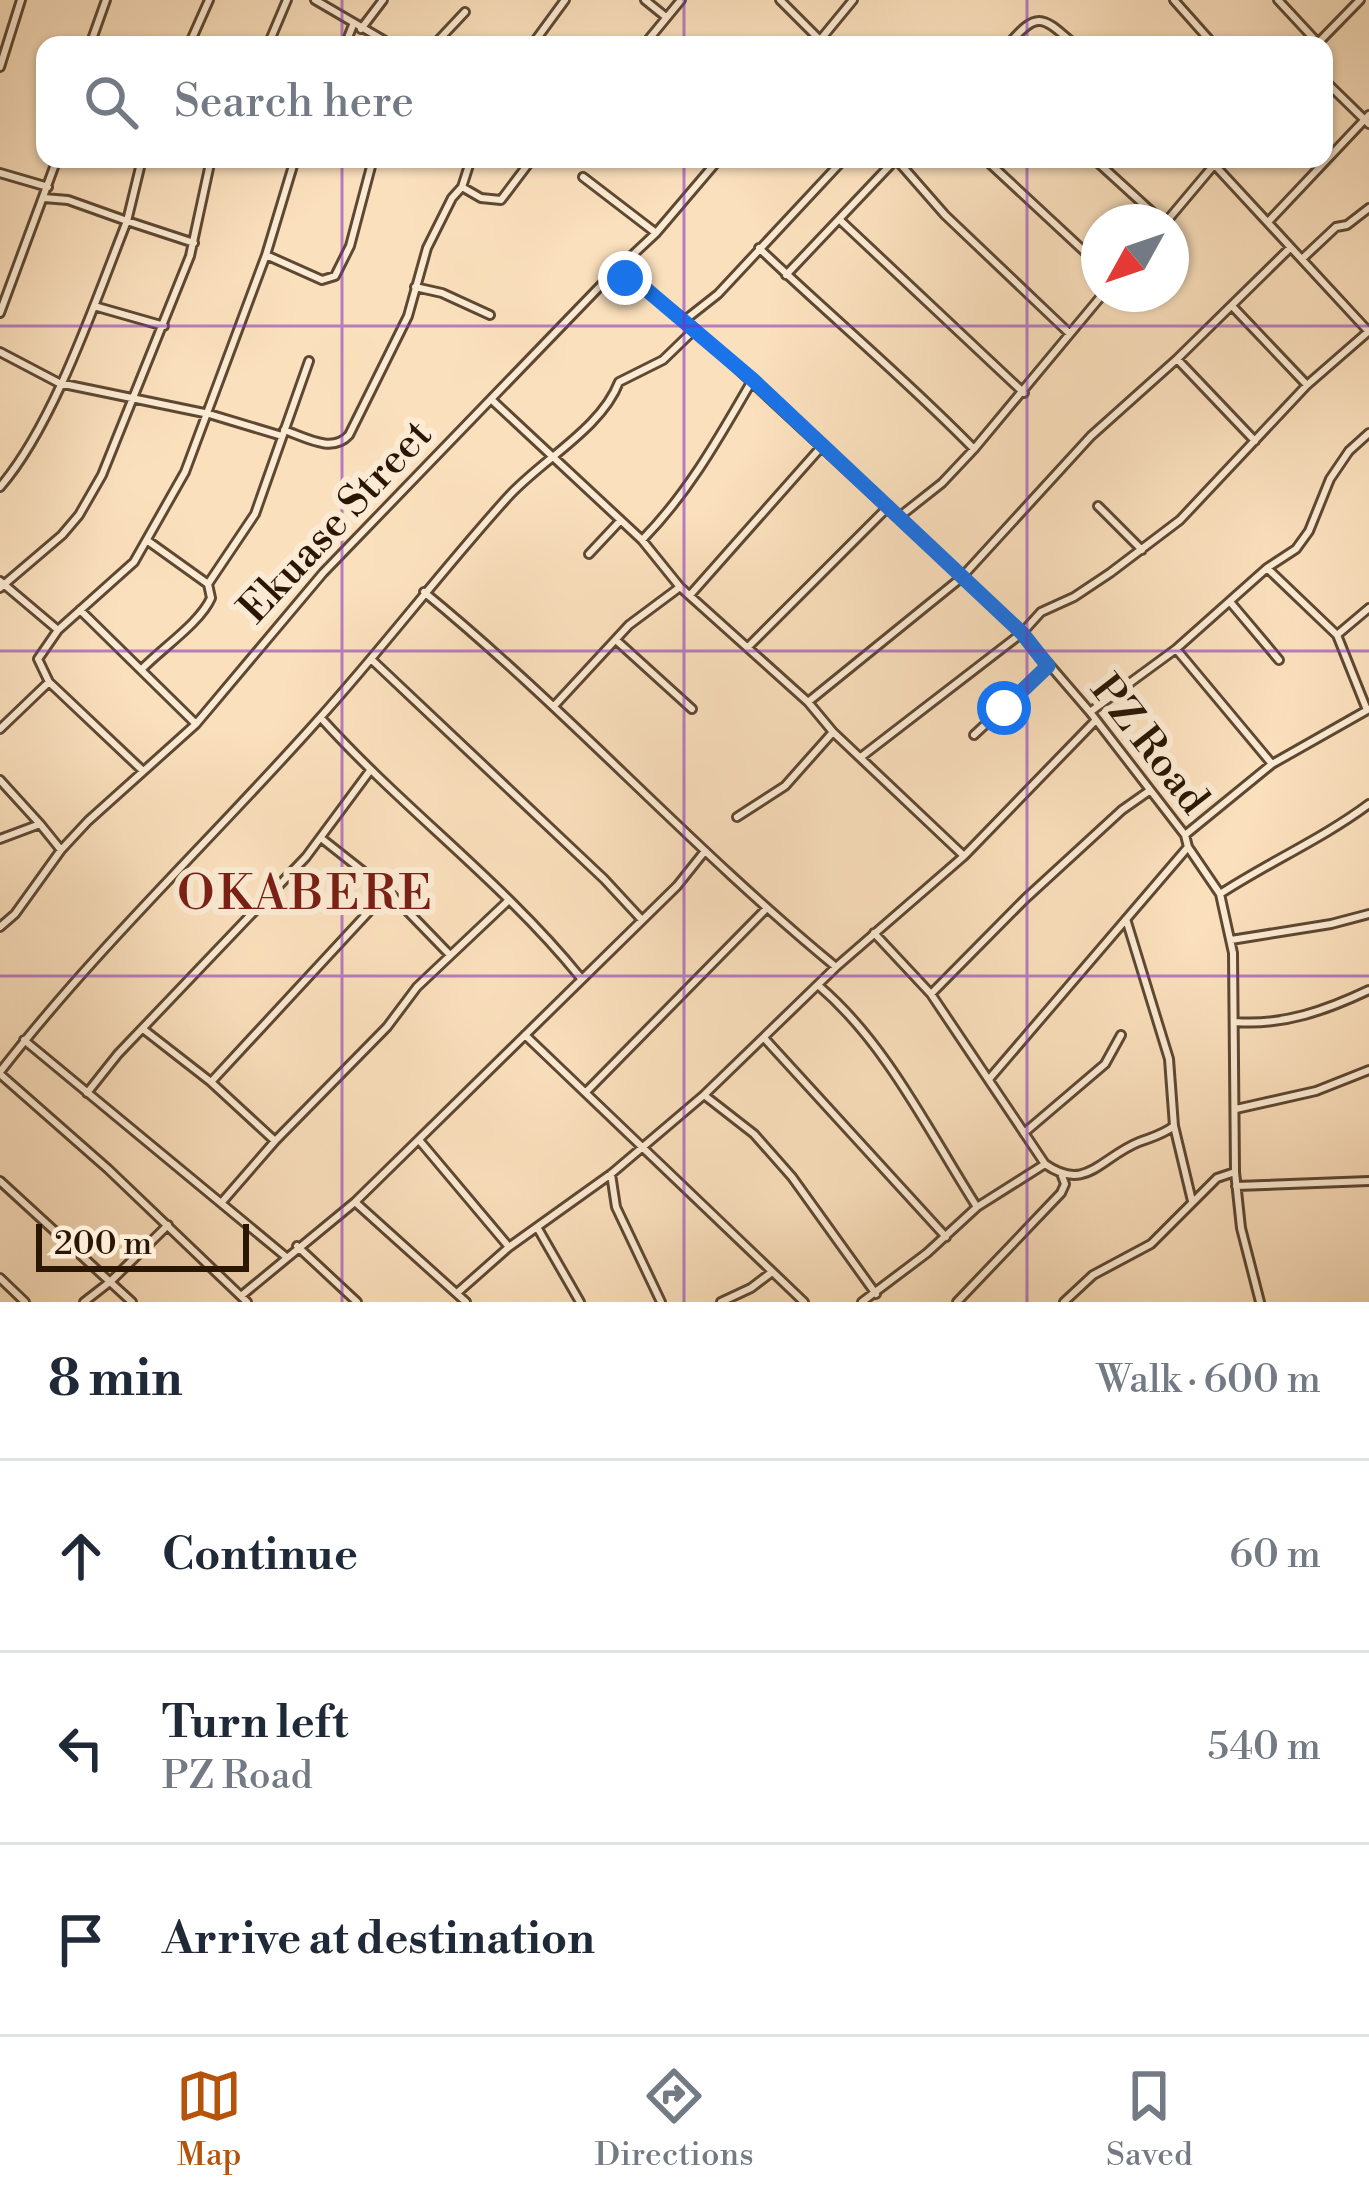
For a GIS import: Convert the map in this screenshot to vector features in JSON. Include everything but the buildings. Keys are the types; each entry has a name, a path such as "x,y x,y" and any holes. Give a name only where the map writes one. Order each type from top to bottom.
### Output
{"street":[{"path":"0,67 21,0"},
{"path":"93,36 106,0"},
{"path":"193,36 208,0"},
{"path":"272,36 287,0"},
{"path":"315,0 374,36"},
{"path":"351,36 382,0"},
{"path":"539,36 565,0"},
{"path":"645,0 666,17"},
{"path":"651,36 681,0"},
{"path":"780,0 812,36"},
{"path":"822,36 854,0"},
{"path":"1174,0 1206,36"},
{"path":"1279,0 1310,36"},
{"path":"1325,36 1360,0"},
{"path":"443,36 466,12"},
{"path":"1016,36 1037,19 1064,36"},
{"path":"1333,88 1368,119 1333,155"},
{"path":"0,313 54,168"},
{"path":"0,487 25,453 94,306 127,221 140,168"},
{"path":"58,630 1,584 44,553 79,515 102,475 194,243 209,168"},
{"path":"142,770 50,682 38,659 58,630 128,569 185,472 266,255 292,168"},
{"path":"266,255 314,278 335,276 350,246 371,168"},
{"path":"0,352 59,383 332,446 349,435 408,316 414,287 468,168"},
{"path":"462,187 481,198 501,200 525,168"},
{"name":"Ekuase Street","path":"0,927 15,914 61,850 196,724 323,573 656,233 711,168"},
{"path":"685,320 718,294 835,168"},
{"path":"786,275 888,168"},
{"path":"904,168 945,215 1069,333"},
{"path":"995,168 1081,248"},
{"path":"1104,168 1144,204"},
{"path":"1179,204 1208,168"},
{"path":"861,757 1022,633 1041,611 1074,596 1180,520 1307,385 1369,332 1220,168"},
{"path":"1269,221 1320,168"},
{"path":"0,173 48,187"},
{"path":"584,177 656,233"},
{"path":"44,198 68,200 194,243"},
{"path":"1304,258 1336,227 1347,225 1369,208"},
{"path":"841,221 1024,393"},
{"path":"759,248 906,379 974,448"},
{"path":"808,702 961,578 1091,436 1289,248"},
{"name":"PZ Road","path":"608,278 633,280 685,320 1022,633 1185,835 1220,894 1230,940 1236,1186 1241,1228 1260,1302"},
{"path":"414,287 442,293 490,315"},
{"path":"94,306 164,326"},
{"path":"1232,306 1307,385"},
{"path":"899,517 942,483 1024,393 1087,312"},
{"path":"695,329 663,360 619,382 611,401 519,484 320,718 24,1040 0,1073 244,1299 285,1256 355,1202 419,1140 642,920 705,851"},
{"path":"1177,359 1256,441"},
{"path":"208,584 255,514 309,361"},
{"path":"642,540 671,510 753,380"},
{"path":"493,401 964,856"},
{"path":"1090,712 1176,649 1267,568 1296,550 1330,479 1349,451 1369,433"},
{"path":"691,594 823,445"},
{"path":"748,646 889,506"},
{"path":"1098,506 1142,550"},
{"path":"589,554 620,521"},
{"path":"141,670 175,635 193,625 208,606 212,590 148,541"},
{"path":"1185,835 1272,764 1368,710 1336,635 1267,568"},
{"path":"554,706 629,625 680,586"},
{"path":"424,592 554,706 766,909 836,967"},
{"path":"1230,602 1279,660"},
{"path":"1336,635 1369,608"},
{"path":"80,610 196,724"},
{"path":"617,641 692,709"},
{"path":"1176,649 1272,764"},
{"path":"371,659 642,920"},
{"path":"974,735 1048,666"},
{"path":"0,729 50,682"},
{"path":"320,718 370,772 554,944 580,977"},
{"path":"457,1293 704,1095 874,932 964,856 1095,721"},
{"path":"737,817 785,786 833,732"},
{"path":"87,1093 262,905 370,772"},
{"path":"0,780 61,850"},
{"path":"931,994 1122,810 1149,791"},
{"path":"1220,894 1270,861 1332,831 1369,804"},
{"path":"0,838 40,824"},
{"path":"321,838 388,892 449,954"},
{"path":"990,1078 1188,847"},
{"path":"212,1082 388,892"},
{"path":"223,1202 275,1141 387,1027 417,987 508,900"},
{"path":"586,1092 766,909"},
{"path":"1230,940 1369,914"},
{"path":"1126,919 1169,1059 1174,1126 1192,1202"},
{"path":"874,932 931,994 1045,1164 1065,1184 957,1302"},
{"path":"918,981 938,986"},
{"path":"818,986 847,1010 875,1046 977,1207"},
{"path":"1234,1022 1255,1024 1329,1009 1369,989"},
{"path":"143,1029 212,1082 275,1141"},
{"path":"525,1035 804,1302"},
{"path":"1024,1133 1106,1064 1121,1035"},
{"path":"765,1039 946,1237"},
{"path":"24,1040 285,1256"},
{"path":"1236,1109 1300,1096 1369,1070"},
{"path":"704,1095 754,1134 780,1163 876,1294"},
{"path":"1062,1176 1085,1175 1174,1126"},
{"path":"1162,1135 1178,1145"},
{"path":"419,1140 509,1247"},
{"path":"862,1302 977,1207 1045,1164"},
{"path":"1064,1302 1093,1274 1151,1244 1217,1178 1235,1172"},
{"path":"611,1174 616,1207 661,1302"},
{"path":"0,1181 132,1302"},
{"path":"1236,1186 1369,1181"},
{"path":"355,1202 466,1302"},
{"path":"83,1302 168,1225"},
{"path":"537,1227 580,1302"},
{"path":"297,1246 357,1302"},
{"path":"721,1302 772,1272"},
{"path":"0,1277 25,1302"}],"district":[{"name":"OKABERE","path":"306,895"}],"route":[{"path":"625,278 685,320 753,380 1022,633 1048,666 1004,708"}]}
